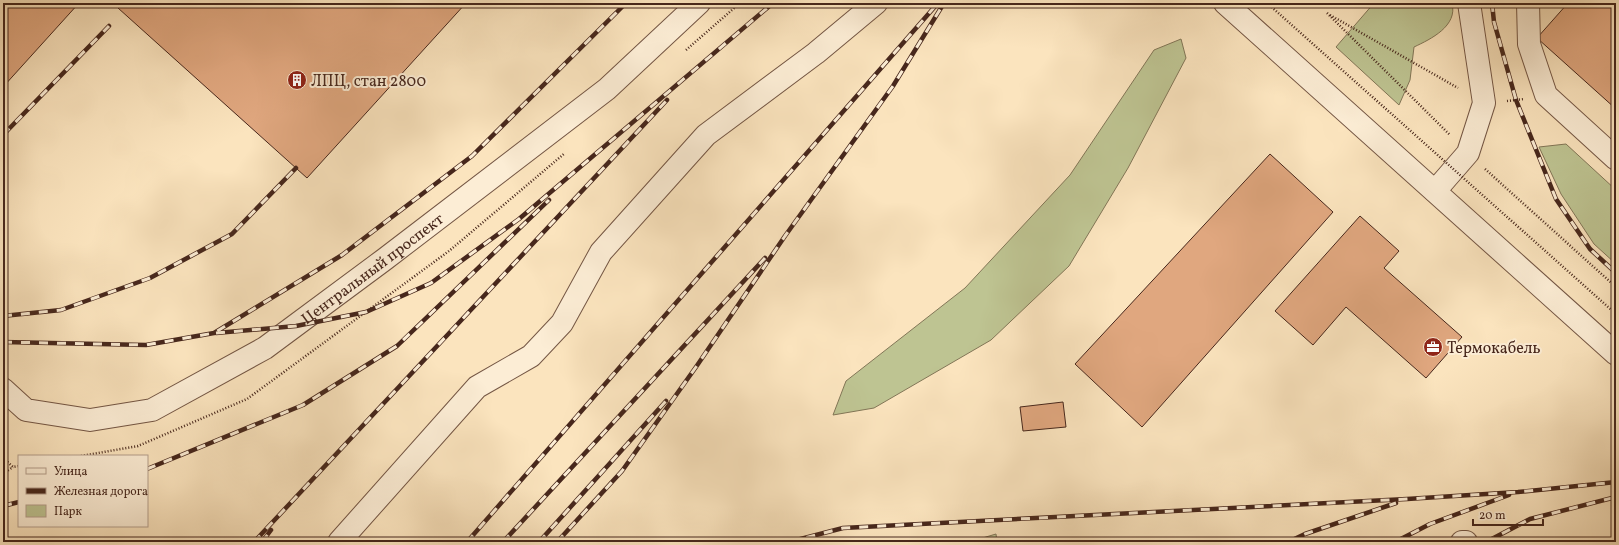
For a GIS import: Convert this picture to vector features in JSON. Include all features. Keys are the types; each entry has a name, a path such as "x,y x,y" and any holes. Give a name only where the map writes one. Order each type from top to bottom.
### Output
{"street":[{"name":"Центральный проспект","path":"3,389 26,410 90,420 152,410 258,352 386,259 606,89 699,3"},
{"path":"340,542 477,387 531,356 557,329 562,323 601,252 706,135 816,53 876,3"},
{"path":"1225,3 1616,354"},
{"path":"1435,191 1468,153 1484,103 1469,3"},
{"path":"1528,3 1529,44 1546,95 1616,159"}],"path":[{"path":"1267,3 1616,314"},
{"path":"1326,13 1484,103 1526,99"},
{"path":"3,458 13,467"},
{"path":"3,474 13,467 18,466"}],"green space":[{"path":"1374,3 1452,3 1453,11 1451,18 1442,31 1414,47 1410,80 1399,105 1336,47"},
{"path":"1181,39 1186,58 1128,168 1069,266 991,340 874,408 833,415 846,381 965,288 1070,175 1154,50"},
{"path":"1566,144 1616,190 1616,264 1594,244 1561,194 1539,147"},
{"path":"996,534 997,542 969,542"}],"building":[{"path":"3,3 79,3 3,87"},
{"name":"ЛПЦ, стан 2800","path":"123,3 466,3 307,178 118,8"},
{"path":"1568,3 1616,3 1616,109 1537,38"},
{"path":"1270,154 1333,212 1142,427 1075,364"},
{"path":"1360,216 1399,251 1384,268 1462,337 1426,378 1346,307 1313,345 1275,311"},
{"path":"1063,402 1066,427 1023,431 1020,407"}],"railway":[{"path":"3,342 146,345 214,333 342,255 472,156 626,3"},
{"path":"216,333 296,326 366,312 431,283 519,219 773,3"},
{"path":"467,542 938,3"},
{"path":"557,542 622,471 696,367 785,236 893,86 944,3"},
{"path":"1492,3 1494,22 1516,100 1556,199 1590,249 1616,273"},
{"path":"3,135 109,26"},
{"path":"254,542 667,100"},
{"path":"3,316 61,310 150,278 232,234 296,168"},
{"path":"148,469 303,405 397,346 549,200"},
{"path":"503,542 765,258"},
{"path":"539,542 666,401"},
{"path":"789,542 843,528 1407,499 1518,492 1616,482"},
{"path":"1395,542 1430,524 1509,495"},
{"path":"1486,542 1530,519 1616,497"},
{"path":"3,506 18,502"},
{"path":"1288,542 1305,534 1396,503"},
{"path":"262,542 271,530"}],"place":[{"name":"ЛПЦ, стан 2800","path":"297,80"},
{"name":"Термокабель","path":"1433,347"}]}
